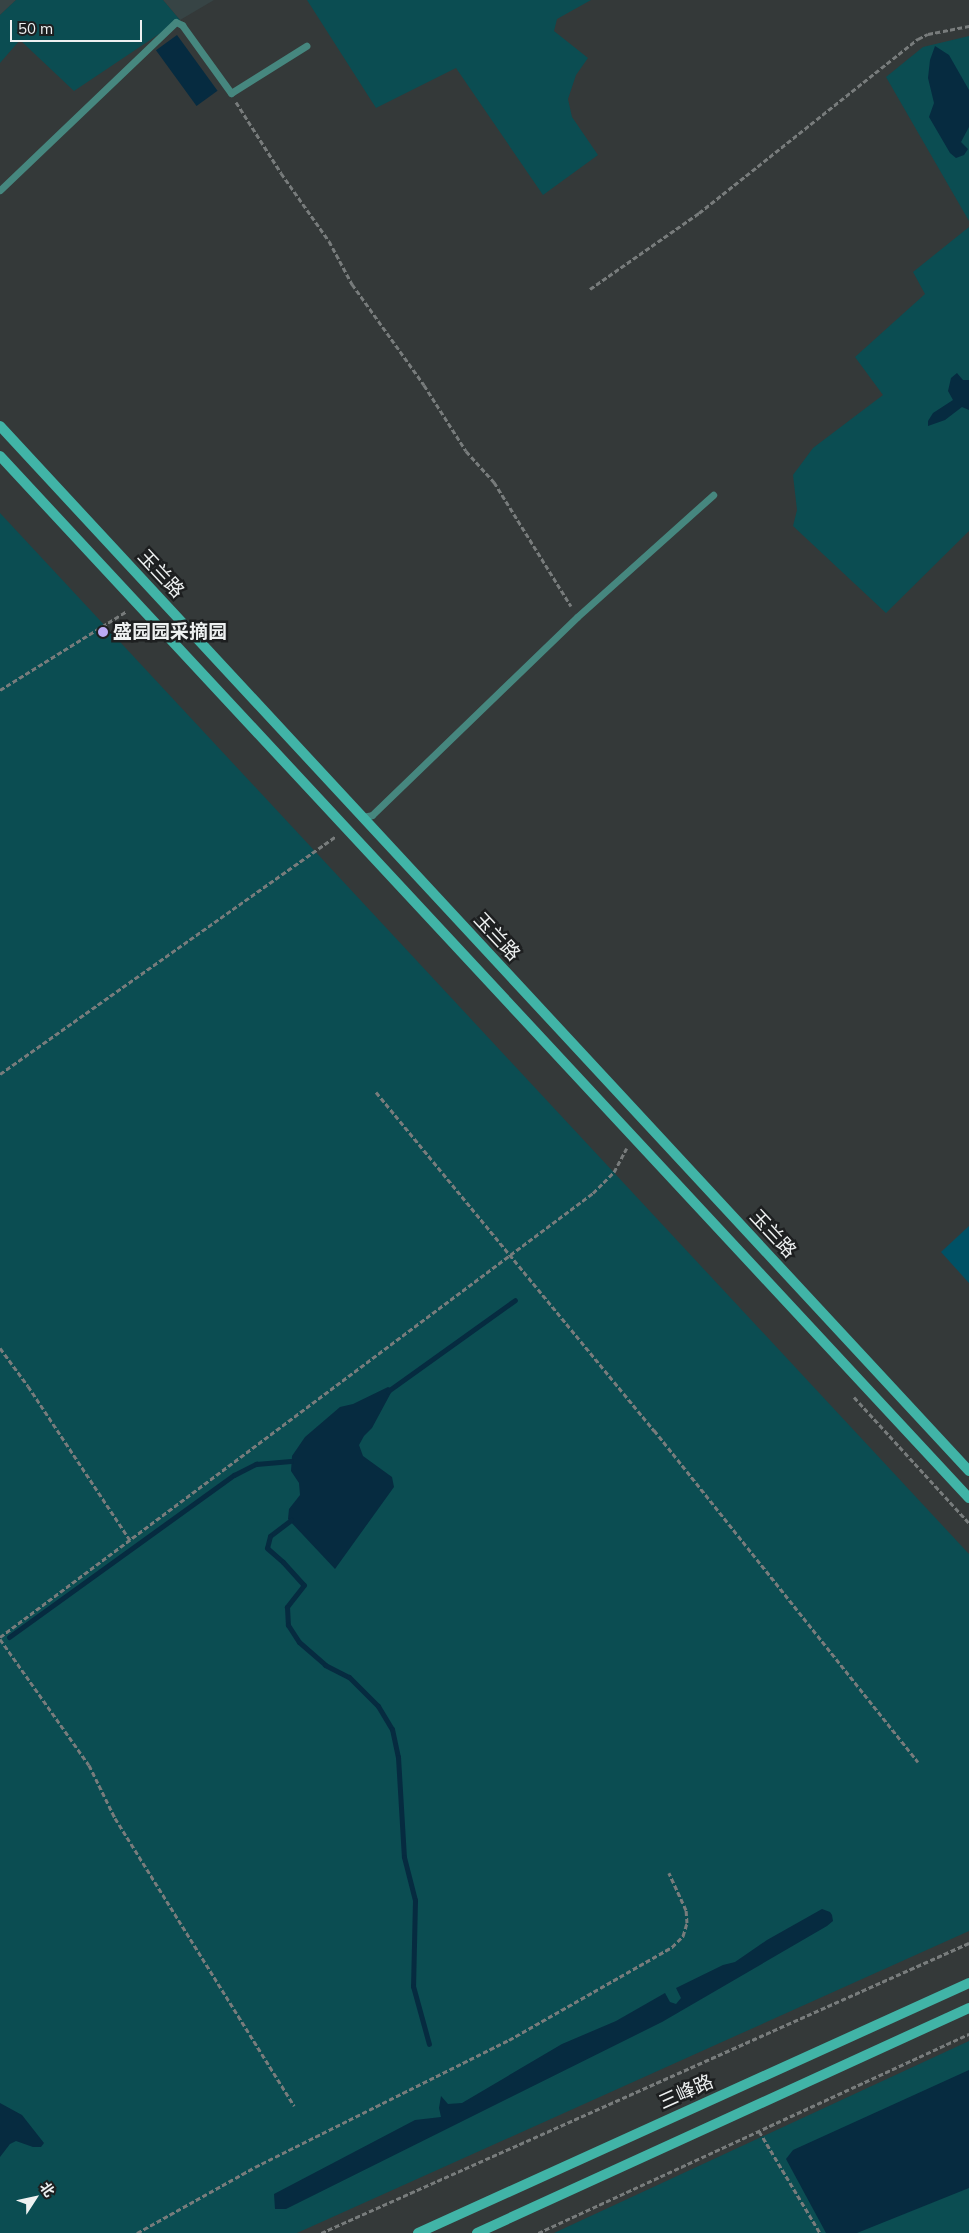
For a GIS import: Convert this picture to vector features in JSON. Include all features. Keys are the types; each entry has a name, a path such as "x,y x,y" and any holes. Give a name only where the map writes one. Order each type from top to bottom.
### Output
{"street":[{"name":"玉兰路","path":"0,426 969,1471"},
{"name":"玉兰路","path":"0,456 969,1498"},
{"name":"三峰路","path":"418,2233 969,1983"},
{"path":"478,2233 969,2008"}],"lane":[{"path":"0,190 176,22 182,25 230,93 306,46"},
{"path":"362,817 372,815 577,617 714,495"}],"path":[{"path":"590,289 699,213 918,39 928,34 969,26"},
{"path":"230,93 328,241 352,284 424,385 466,451 494,482 577,617"},
{"path":"0,690 128,611"},
{"path":"0,1074 346,828"},
{"path":"376,1092 654,1430 918,1762"},
{"path":"294,2106 115,1818 89,1765 0,1638 593,1193 614,1172 633,1137"},
{"path":"0,1348 28,1386 130,1540"},
{"path":"137,2233 255,2167 509,2040 672,1947 683,1936 687,1923 686,1910 669,1873"},
{"path":"321,2233 969,1943"},
{"path":"538,2233 969,2034"},
{"path":"759,2131 820,2233"}],"shaded area":[{"path":"0,0 16,0 0,15"},
{"path":"16,0 163,0 180,20 74,91 20,40 0,63 0,15"},
{"path":"163,0 214,0 180,20"},
{"path":"307,0 591,0 557,19 554,31 588,58 576,75 568,99 572,117 598,155 543,195 456,68 376,108"},
{"path":"177,35 218,91 197,106 156,50"},
{"path":"969,36 969,221 886,77 923,47"},
{"path":"935,46 949,55 969,90 969,127 961,142 968,149 964,155 956,158 950,153 929,117 934,103 928,78 930,60"},
{"path":"969,227 969,531 886,613 793,526 797,510 793,475 813,448 883,395 855,357 925,294 913,272"},
{"path":"957,373 963,380 969,380 969,410 962,407 945,420 928,426 928,421 933,413 953,400 948,391 951,378"},
{"path":"0,513 969,1554 969,1931 297,2233 0,2233"},
{"path":"388,1387 393,1389 372,1428 359,1445 363,1456 392,1477 394,1487 335,1569 288,1519 289,1509 300,1495 299,1483 291,1471 292,1456 305,1437 340,1407 353,1404"},
{"path":"822,1909 830,1912 832,1915 833,1921 827,1926 662,2022 286,2209 275,2209 274,2194 415,2120 441,2117 439,2108 441,2096 448,2104 462,2103 562,2044 616,2021 665,1993 670,2002 676,2004 681,1998 676,1988 723,1965 735,1962 767,1940"},
{"path":"969,2041 969,2233 554,2233"},
{"path":"969,2070 969,2188 857,2233 826,2233 786,2159 793,2150"},
{"path":"0,2103 22,2115 44,2143 41,2147 33,2147 16,2141 10,2144 0,2157"}],"building":[{"path":"969,1226 969,1283 941,1252"}],"waterway":[{"path":"388,1391 515,1300"},
{"path":"9,1637 234,1475 256,1464 291,1461"},
{"path":"291,1520 270,1536 267,1548 304,1585 287,1607 288,1625 299,1642 325,1665 349,1677 378,1706 392,1729 398,1757 404,1857 415,1900 413,1986 429,2044"}],"place":[{"name":"盛园园采摘园","path":"103,632"}]}
